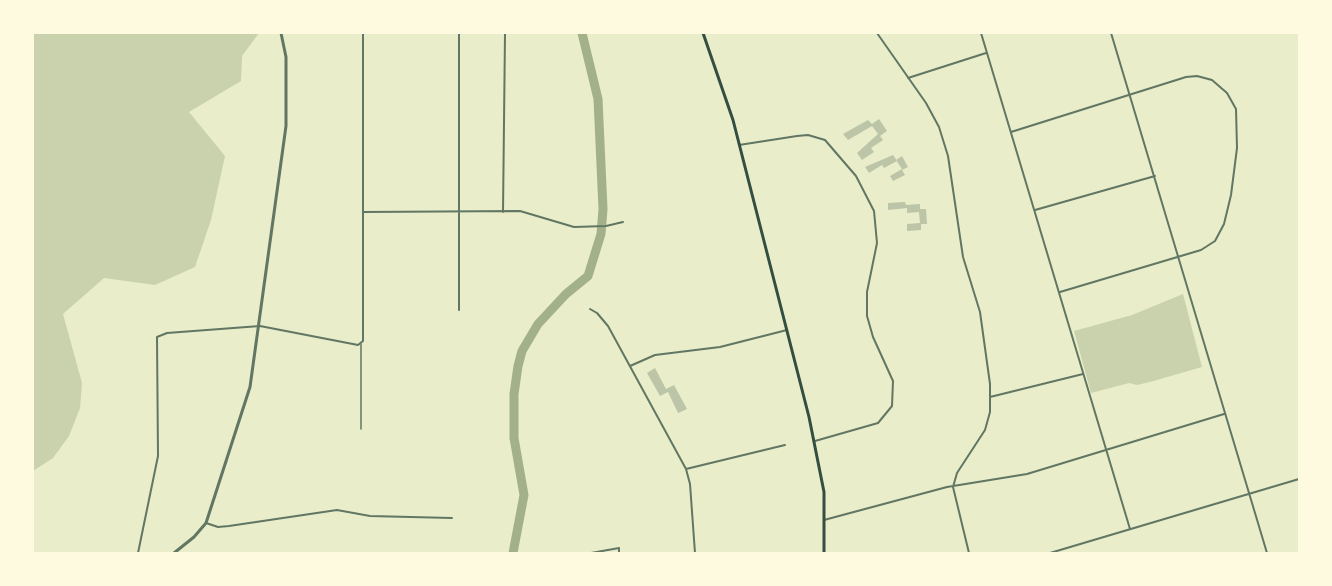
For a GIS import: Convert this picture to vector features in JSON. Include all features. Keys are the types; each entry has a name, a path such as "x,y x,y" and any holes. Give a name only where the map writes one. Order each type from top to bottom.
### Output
{"main road":[{"path":"704,33 740,145 815,441 824,492 824,553"}],"street":[{"path":"174,553 195,537 206,523 247,402 260,326 286,126 286,57 283,33"},
{"path":"138,553 158,456 157,337 167,333 260,326 361,344 363,33"},
{"path":"459,33 459,310"},
{"path":"503,212 505,33"},
{"path":"877,33 935,120 948,156 963,257 980,312 990,398 985,430 957,473 953,487 969,553"},
{"path":"981,33 1130,529"},
{"path":"1111,33 1267,553"},
{"path":"908,78 986,53"},
{"path":"1011,132 1131,96 1176,79 1197,76 1219,85 1236,109 1237,148 1224,224 1210,245 1178,257 1060,292"},
{"path":"740,145 808,135 825,140 856,176 874,211 877,243 867,292 867,316 873,337 893,381 892,406 878,423 815,441"},
{"path":"1035,210 1155,176"},
{"path":"363,212 459,211 532,214 574,227 598,227 623,222"},
{"path":"590,309 603,318 686,469 690,484 695,553"},
{"path":"630,366 655,355 720,347 787,330"},
{"path":"990,398 1084,373"},
{"path":"824,520 953,487 1008,479 1224,414"},
{"path":"686,469 785,445"},
{"path":"1050,553 1299,479"},
{"path":"206,523 218,527 229,526 336,510 370,516 452,518"},
{"path":"591,553 619,548 619,553"}],"lane":[{"path":"361,344 361,429"}],"green space":[{"path":"33,33 259,33 242,56 241,81 189,112 225,156 211,220 195,267 155,285 104,278 63,314 82,383 80,408 69,436 53,458 33,471"},
{"path":"1183,294 1202,367 1150,382 1137,385 1129,383 1091,393 1074,331 1132,315"}],"building":[{"path":"879,119 887,131 880,136 883,140 871,148 874,152 862,160 857,153 878,134 872,126 848,140 843,134 868,120 872,124"},
{"path":"893,155 897,161 884,168 882,165 869,173 865,167"},
{"path":"902,156 908,167 902,170 905,175 893,181 890,176 902,169 896,160"},
{"path":"905,202 906,205 920,204 920,209 926,209 927,224 921,224 921,230 907,231 907,224 920,223 919,212 907,213 907,208 888,210 888,203"},
{"path":"655,368 666,389 674,385 687,409 678,413 668,392 660,396 647,373"}],"waterway":[{"path":"513,553 524,495 514,438 514,394 522,351 538,324 566,294 588,276 601,234 603,209 598,99 582,33"}]}
